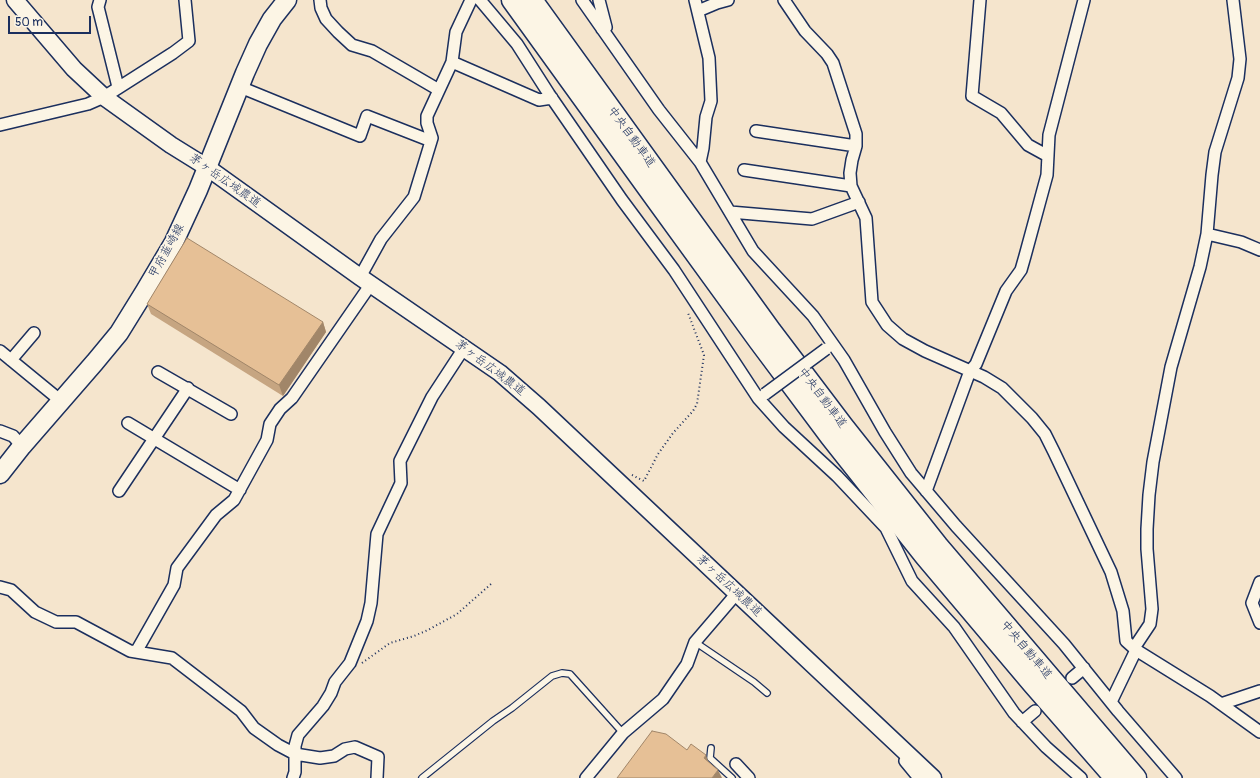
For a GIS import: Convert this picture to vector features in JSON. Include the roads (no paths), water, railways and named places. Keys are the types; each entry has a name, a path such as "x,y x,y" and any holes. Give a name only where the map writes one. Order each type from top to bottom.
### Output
{"highway":[{"path":"507,0 546,47"},
{"name":"中央自動車道","path":"512,0 677,229 830,436 930,562 1115,778"},
{"name":"中央自動車道","path":"532,0 766,324 843,426 938,546 1136,778"}],"main road":[{"name":"甲府韮崎線","path":"0,474 22,446 95,362 122,327 174,242 208,168 258,44 272,19 287,0"}],"street":[{"name":"茅ヶ岳広域農道","path":"14,0 74,69 104,97 171,145 208,168 365,281 500,373 539,407 933,778"},
{"path":"100,0 98,7 118,87"},
{"path":"0,125 88,104 104,97 173,53 189,41 185,0"},
{"path":"320,0 321,8 326,19 352,45 372,51 439,90"},
{"path":"136,652 174,585 177,568 216,515 234,500 267,440 270,424 280,409 292,398 365,281 381,238 414,197 432,138 427,123 427,116 452,62 456,32 471,0"},
{"path":"480,0 518,44 552,98 622,200 674,270 691,297 784,427 837,476 886,528 912,581 954,627 1014,713 1046,747 1081,778"},
{"path":"582,0 659,110 700,162 753,250 813,316 830,347 844,360 885,432 911,473 956,526 1064,644 1176,778"},
{"path":"599,0 606,27 602,29"},
{"path":"700,162 706,117 711,101 709,58 696,6 728,0"},
{"path":"784,0 805,31 827,54 832,63 856,134 856,146 850,173 851,186 866,218 872,302 887,325 903,339 984,377 1002,388 1032,418 1045,434 1111,572 1123,611 1126,641 1135,649 1221,704 1260,732"},
{"path":"980,0 972,96 1001,113 1028,145 1048,156"},
{"path":"926,491 970,371 976,364 1006,291 1021,270 1047,175 1049,135 1084,0"},
{"path":"1111,702 1135,649 1150,624 1152,609 1147,549 1147,528 1153,462 1171,367 1200,267 1207,234 1215,152 1238,78 1240,59 1234,0"},
{"path":"452,62 539,100 552,98"},
{"path":"240,87 360,136 367,116 431,141"},
{"path":"756,131 856,146"},
{"path":"744,170 851,186"},
{"path":"730,212 812,219 859,202"},
{"path":"1207,234 1241,242 1260,250"},
{"path":"11,360 34,333"},
{"path":"761,396 830,347"},
{"path":"293,778 295,772 295,746 298,735 323,706 331,693 335,682 350,663 367,621 371,604 377,534 401,483 400,461 432,397 464,348"},
{"path":"0,351 61,401"},
{"path":"158,372 231,414"},
{"path":"119,491 188,388"},
{"path":"128,424 240,490"},
{"path":"0,431 12,436 22,446"},
{"path":"1260,582 1252,603 1260,623"},
{"path":"0,587 11,590 35,612 56,622 76,622 130,651 172,658 241,711 254,728 278,745 295,754 320,758 334,756 345,749 355,746 378,757 377,778"},
{"path":"586,778 623,733 663,699 687,664 695,642 737,593"},
{"path":"1072,678 1084,668"},
{"path":"1221,704 1260,691"},
{"path":"1022,722 1035,711"},
{"path":"908,754 905,761 919,778"},
{"path":"736,764 749,778"}],"lane":[{"path":"695,642 754,682 767,693"},
{"path":"422,778 552,676 562,673 570,674 623,733"},
{"path":"711,748 710,758 732,778"}]}
